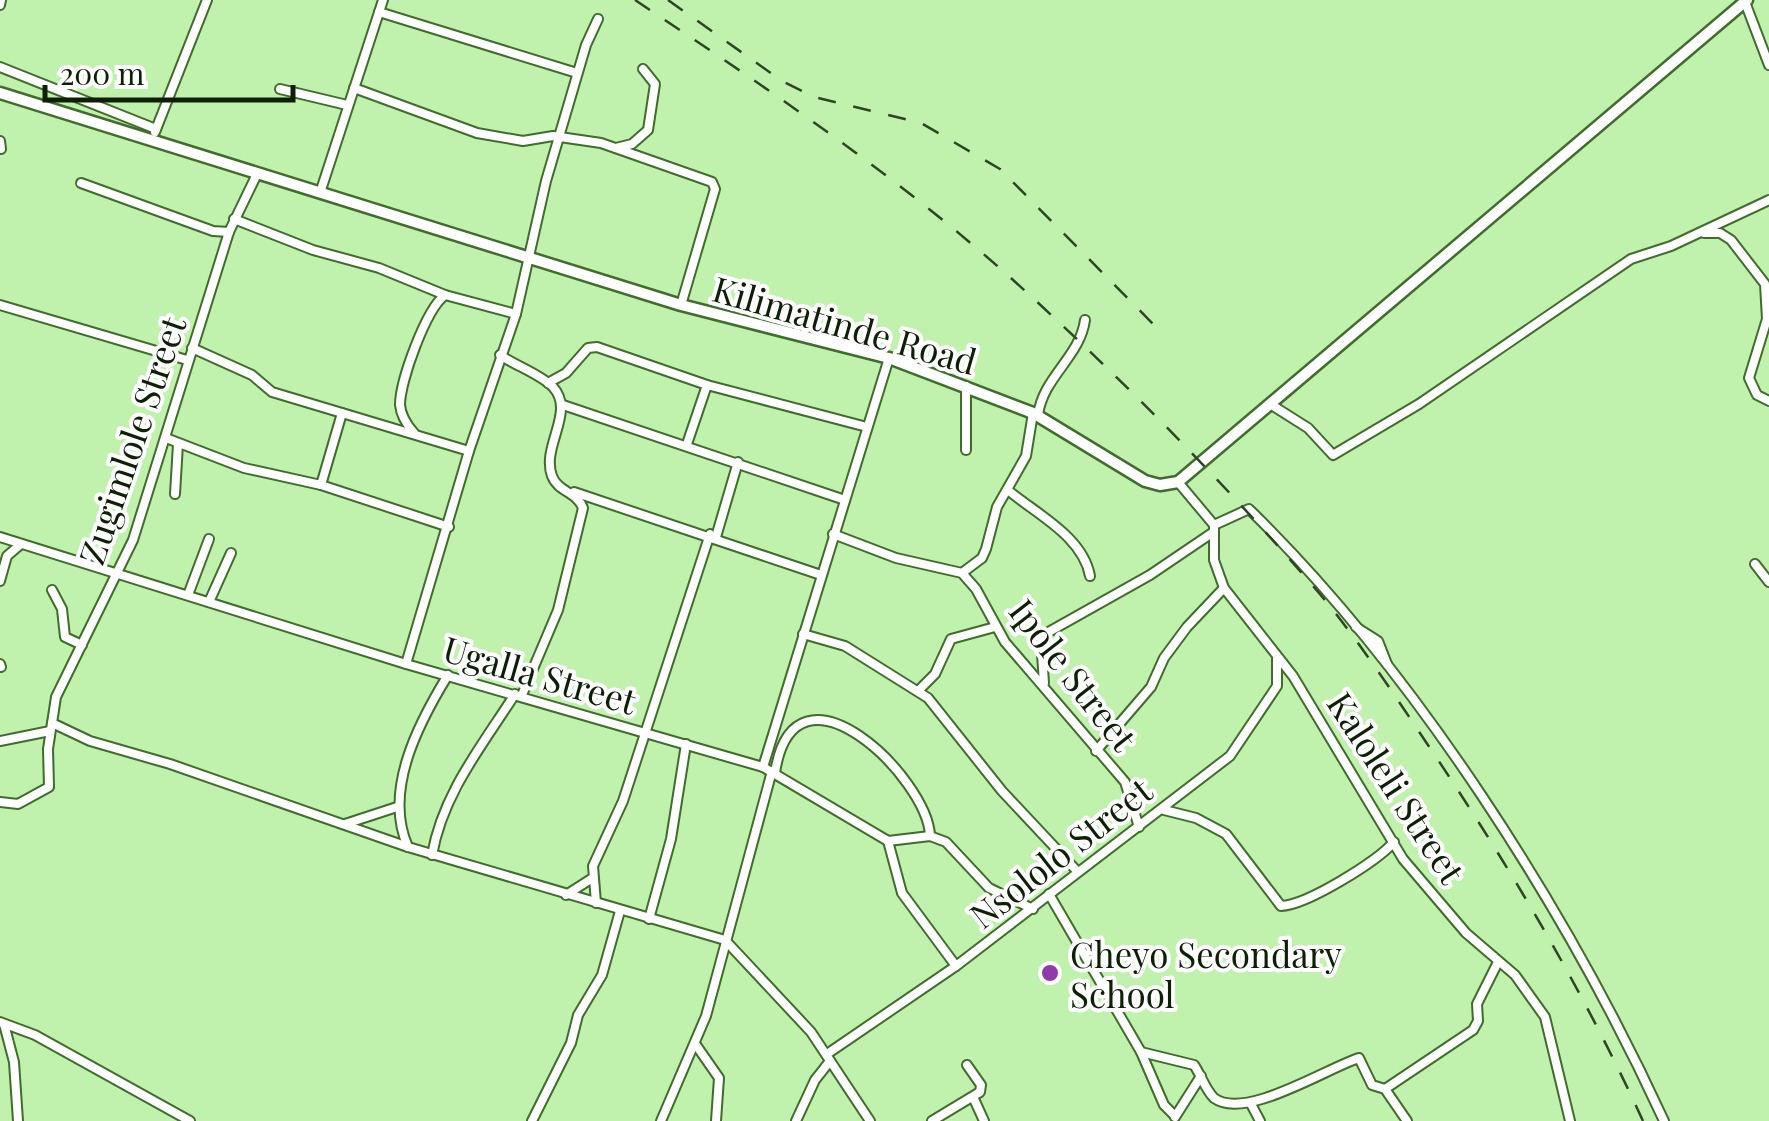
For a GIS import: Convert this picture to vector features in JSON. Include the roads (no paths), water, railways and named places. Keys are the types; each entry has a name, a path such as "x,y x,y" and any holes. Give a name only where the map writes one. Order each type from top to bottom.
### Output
{"main road":[{"path":"1178,482 1746,1"},
{"name":"Kilimatinde Road","path":"0,93 155,135 257,174 681,305 889,358 1035,414 1145,481 1160,485 1178,482"}],"street":[{"path":"0,67 155,135 207,0"},
{"path":"320,193 382,0"},
{"path":"1746,1 1769,65"},
{"path":"379,12 577,73"},
{"path":"406,664 450,527 469,451 516,314 577,73 598,19"},
{"path":"616,148 632,144 648,130 655,84 643,69"},
{"path":"354,88 477,133 523,141 560,137 616,148 715,185 681,305"},
{"path":"280,89 346,105"},
{"path":"0,141 1,149"},
{"name":"Zugimlole Street","path":"0,802 18,804 49,787 56,698 134,540 228,232 257,174"},
{"path":"81,183 213,231 228,232"},
{"path":"1270,404 1308,428 1333,455 1418,404 1632,259 1769,200"},
{"path":"234,220 313,250 379,268 445,295 516,314"},
{"path":"1700,232 1720,233 1731,240 1765,284 1767,319 1748,378 1757,395 1769,401"},
{"path":"414,433 402,416 400,401 428,318 445,295"},
{"path":"0,306 187,360"},
{"path":"833,534 896,558 962,573 982,558 997,507 1026,456 1035,414 1046,387 1078,344 1085,320"},
{"path":"548,383 566,373 588,348 597,346 707,385 867,427"},
{"path":"192,348 252,375 272,392 469,451"},
{"path":"500,355 548,383 563,405 845,500"},
{"path":"661,1121 696,1045 803,634 889,358"},
{"path":"687,444 707,385"},
{"path":"966,386 966,450"},
{"path":"432,855 449,798 518,695 558,610 583,518 580,499 556,484 550,466 551,443 563,405"},
{"path":"321,485 342,413"},
{"path":"166,438 244,468 321,485 450,527"},
{"path":"175,494 178,444"},
{"path":"596,903 592,879 598,850 623,801 738,462"},
{"name":"Kaloleli Street","path":"1178,482 1213,529 1214,560 1224,588 1277,656 1394,842 1442,908 1515,975 1544,1017 1570,1121"},
{"path":"565,491 713,535 821,575"},
{"path":"1009,491 1062,532 1084,558 1090,576"},
{"path":"1044,684 1045,634 1163,567 1213,529 1249,509 1282,541 1388,667 1481,796 1542,891 1664,1121"},
{"name":"Ugalla Street","path":"0,537 406,664 770,770 888,841"},
{"path":"188,595 210,538"},
{"path":"0,581 7,556 21,544"},
{"path":"209,602 231,554"},
{"path":"1756,564 1769,582"},
{"name":"Ipole Street","path":"962,573 976,589 995,627 1125,782 1139,827"},
{"path":"1096,750 1151,687 1164,658 1187,627 1224,588"},
{"path":"52,590 62,609 65,637 82,645"},
{"path":"919,690 935,674 951,640 995,627"},
{"path":"803,634 845,646 935,703 1002,791 1076,871"},
{"name":"Nsololo Street","path":"829,1058 1230,756 1277,686 1277,656"},
{"path":"408,847 397,807 424,717 448,676"},
{"path":"770,770 790,730 813,719 831,722 878,749 925,815 930,836"},
{"path":"0,741 51,727 432,855 725,940 829,1058 870,1121"},
{"path":"649,919 674,827 686,744"},
{"path":"344,824 397,807"},
{"path":"1163,810 1196,818 1226,834 1282,906 1296,904 1355,871 1394,842"},
{"path":"956,966 902,893 888,841 930,836 946,842 989,888 1033,908"},
{"path":"566,895 592,879"},
{"path":"1049,894 1141,1052 1174,1119 1200,1076"},
{"path":"532,1121 572,1043 578,1015 602,974 620,910"},
{"path":"1385,1089 1473,1030 1478,1021 1477,1004 1498,962"},
{"path":"2,1023 14,1062 18,1121"},
{"path":"2,1023 35,1034 190,1121"},
{"path":"696,1045 718,1078 716,1121"},
{"path":"1141,1052 1187,1061 1224,1105 1251,1104 1300,1089 1356,1058 1364,1062 1372,1085 1385,1089 1407,1121"},
{"path":"796,1121 829,1058"},
{"path":"932,1121 974,1098 981,1085 967,1065"},
{"path":"974,1098 984,1121"},
{"path":"1251,1104 1260,1121"}],"railway":[{"path":"635,0 828,133 968,241 1129,389 1278,546 1359,645 1489,838 1570,977 1643,1121"},
{"path":"668,0 782,81 814,97 921,123 1000,169 1164,335"}],"place":[{"name":"Cheyo Secondary School","path":"1050,973"}]}
